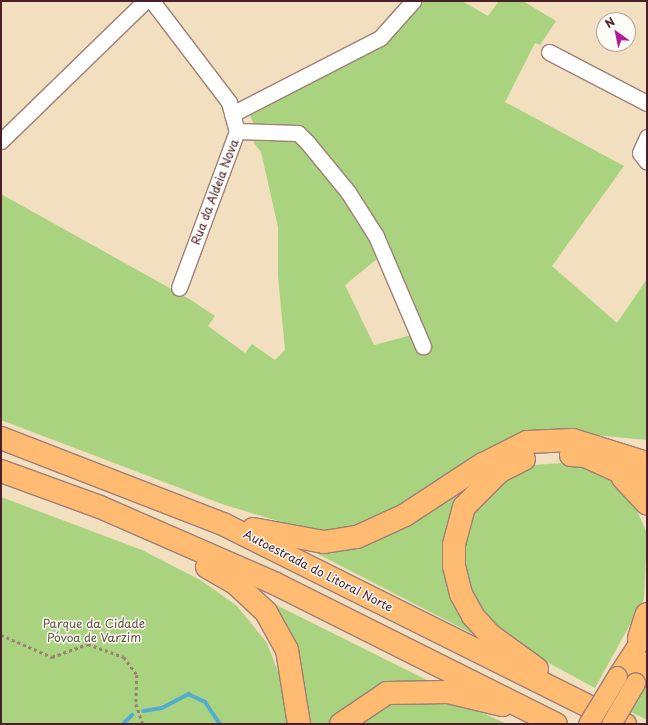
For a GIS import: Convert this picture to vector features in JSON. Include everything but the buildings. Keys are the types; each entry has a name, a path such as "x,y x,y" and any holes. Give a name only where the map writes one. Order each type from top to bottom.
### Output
{"highway":[{"name":"Autoestrada do Litoral Norte","path":"1,438 225,525 625,724"},
{"path":"225,525 324,542 357,537 400,518 483,464 527,442 573,440 615,460 647,484"},
{"path":"615,460 647,450"},
{"path":"565,694 532,664 490,635 474,616 461,594 454,566 457,527 464,507 481,487 515,462 535,455 585,456 647,463"},
{"path":"615,460 647,504"},
{"path":"1,471 182,543 276,584 556,724"},
{"path":"182,543 201,563 236,584 266,612 287,650 299,724"},
{"path":"643,634 647,614"},
{"path":"341,724 387,693 448,692 487,703 525,708"}],"main road":[{"path":"588,724 643,634"},
{"path":"611,724 647,661"}],"street":[{"path":"1,141 145,1"},
{"name":"Rua da Aldeia Nova","path":"152,1 229,102 237,131 179,288"},
{"path":"232,114 380,38 413,1"},
{"path":"549,52 647,103"},
{"path":"237,131 298,133 307,142 348,192 376,236 423,346"},
{"path":"647,137 640,153 647,162"}],"path":[{"path":"1,635 52,657 88,644 124,657 137,675 136,704 140,720 143,724"}],"green space":[{"path":"419,1 462,1 488,16 499,1 523,1 556,21 540,45 535,43 505,102 624,166 552,266 617,323 647,279 647,440 542,430 520,435 419,497 354,529 307,530 222,504 1,420 1,194 191,300 215,316 208,326 245,353 252,344 275,360 285,350 278,276 278,227 261,152 254,143 256,130 250,115 317,74 390,40","holes":["388,250 430,350 421,352 412,335 374,345 345,285"]},
{"path":"571,444 638,464 647,468 647,477 606,457 557,446 515,454 476,481 456,508 445,547 448,585 473,634 312,551 313,547 346,546 400,525 514,452 543,445"},
{"path":"563,463 591,469 612,482 632,500 647,533 644,599 595,688 510,642 491,626 471,596 462,550 469,521 482,499 504,479 533,465"},
{"name":"Parque da Cidade Póvoa de Varzim","path":"1,497 142,550 202,581 237,606 267,643 282,682 287,724 1,724"},
{"path":"268,601 431,682 376,689 343,709 329,724 306,724"},
{"path":"647,676 647,720 627,710"},
{"path":"431,697 472,708 507,724 354,724 383,705"}],"waterway":[{"path":"143,711 162,708 188,694 205,702 220,724"},
{"path":"123,724 132,715"}]}
